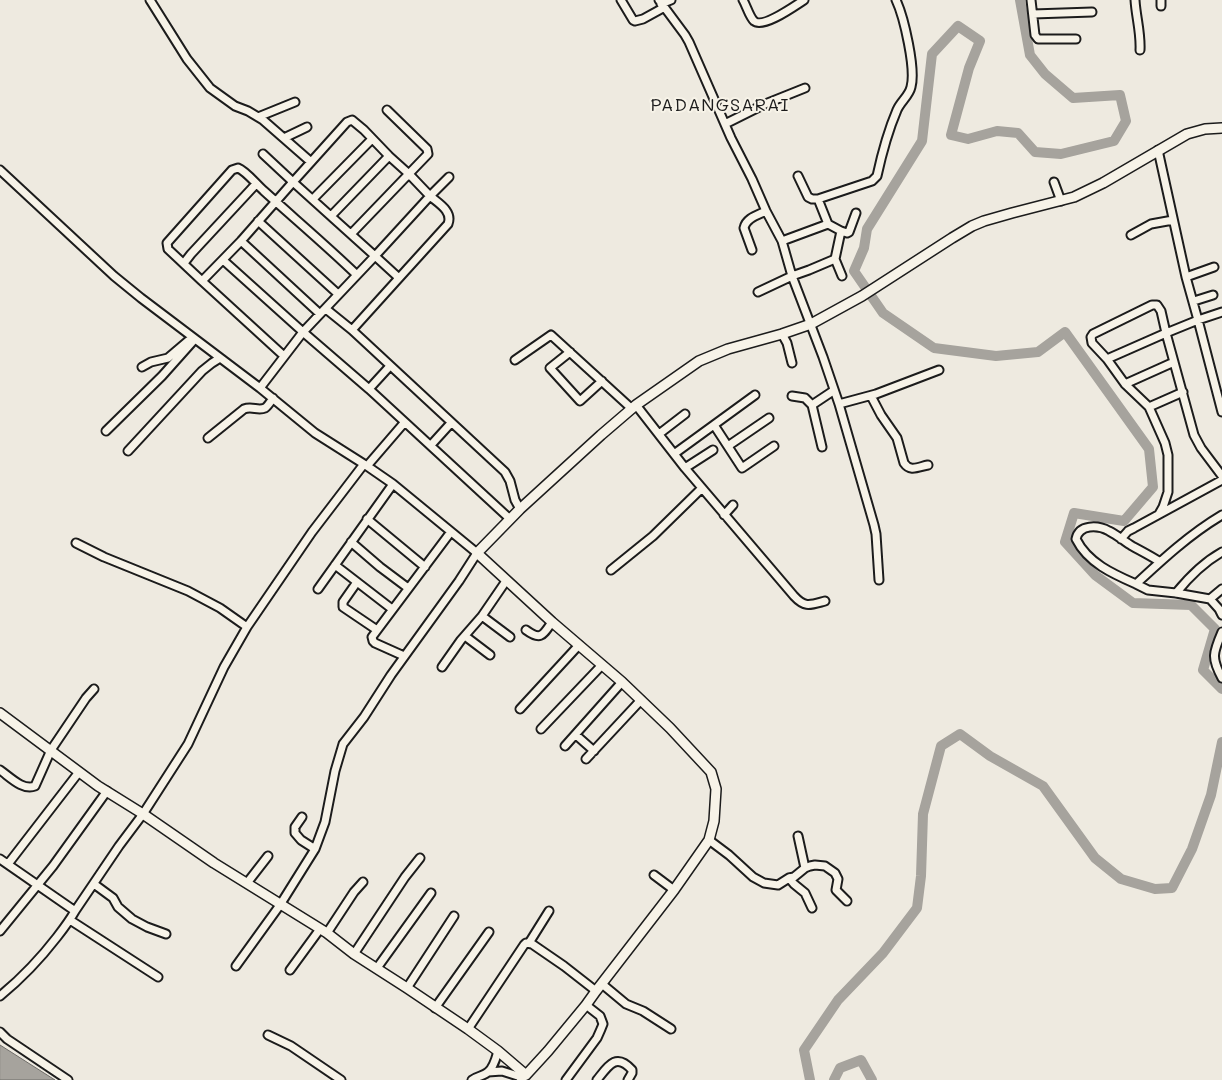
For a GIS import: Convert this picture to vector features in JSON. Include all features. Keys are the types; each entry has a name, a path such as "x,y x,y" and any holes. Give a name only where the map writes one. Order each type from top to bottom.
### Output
{"street":[{"path":"150,0 187,59 210,88 234,106 258,117 311,162"},
{"path":"621,0 635,21 643,19 661,4 670,0"},
{"path":"743,0 754,21 758,23 778,17 804,0"},
{"path":"798,176 808,197 818,199 872,181 877,176 884,146 898,109 910,92 912,81 911,58 902,16 896,0"},
{"path":"1031,0 1035,35 1038,39 1076,39"},
{"path":"1135,0 1140,50"},
{"path":"661,4 690,42 725,124 782,241 792,276 839,404 874,524 879,580"},
{"path":"1033,14 1092,12"},
{"path":"725,124 771,101 805,88"},
{"path":"258,117 295,102"},
{"path":"351,234 428,154 427,149 387,110"},
{"path":"202,282 349,121 354,122 447,211 450,221 352,330"},
{"path":"284,138 307,127"},
{"path":"236,966 280,904 315,849 325,822 335,771 343,744 364,717 404,656 477,554 520,509 634,407 687,369 713,354 811,324 862,296 972,226 1082,194 1175,140 1196,131 1222,128"},
{"path":"313,199 372,139"},
{"path":"1158,150 1186,277 1221,401 1222,412"},
{"path":"263,154 399,278"},
{"path":"331,216 389,156"},
{"path":"284,356 202,282 168,249 167,243 232,170 238,168 242,169 356,275"},
{"path":"0,170 114,276 273,398 315,433 393,484 477,554 622,682 670,728 711,772 716,789 716,809 713,830 709,840 674,890 586,1005 523,1078"},
{"path":"260,388 304,332 449,176"},
{"path":"1054,182 1061,201"},
{"path":"184,263 256,184"},
{"path":"818,199 828,224 841,231 848,232 856,213"},
{"path":"752,250 744,228 745,224 766,211"},
{"path":"1131,235 1151,224 1173,220"},
{"path":"258,221 338,294"},
{"path":"782,241 828,224"},
{"path":"841,231 835,259 842,276"},
{"path":"241,241 323,311 352,330 505,472 514,500 520,509"},
{"path":"758,292 835,259"},
{"path":"223,260 369,389 510,519"},
{"path":"1186,277 1214,267"},
{"path":"1194,301 1213,295"},
{"path":"1159,514 1168,492 1168,455 1165,443 1149,407 1125,384 1107,359 1092,343 1091,337 1093,334 1152,305 1157,305 1161,311 1194,436 1222,476"},
{"path":"1107,359 1166,333 1222,312"},
{"path":"782,334 787,343 792,363"},
{"path":"515,360 551,335 634,407 659,434 724,515 800,603 811,605 825,601"},
{"path":"142,367 151,362 168,358 194,338"},
{"path":"106,432 162,376 194,338"},
{"path":"570,352 550,368 580,401 602,381"},
{"path":"128,451 202,371 220,358"},
{"path":"1125,384 1174,362"},
{"path":"369,389 390,366"},
{"path":"839,404 871,396 939,370"},
{"path":"812,405 833,391"},
{"path":"1149,407 1183,392"},
{"path":"674,454 755,395"},
{"path":"792,396 805,398 812,405 822,447"},
{"path":"871,396 897,438 906,466 911,469 928,465"},
{"path":"208,438 244,409 251,407 265,408 273,398"},
{"path":"659,434 685,414"},
{"path":"728,446 768,418"},
{"path":"0,996 35,964 70,920 119,846 143,814 188,744 224,668 247,627 312,532 343,491 404,423"},
{"path":"431,446 452,423"},
{"path":"714,425 742,468 774,446"},
{"path":"685,468 713,450"},
{"path":"1121,539 1128,531 1222,480"},
{"path":"318,589 393,484"},
{"path":"611,570 652,536 702,488"},
{"path":"724,515 733,505"},
{"path":"1136,584 1204,526 1222,515"},
{"path":"367,519 425,567"},
{"path":"1160,562 1107,530 1093,527 1085,528 1077,534 1076,539 1083,551 1100,566 1115,575 1148,590 1176,592 1210,599 1222,614"},
{"path":"404,656 373,641 372,637 450,533"},
{"path":"351,542 408,588"},
{"path":"76,543 104,557 179,586 220,608 247,627"},
{"path":"1176,592 1191,576 1222,552"},
{"path":"335,565 392,609"},
{"path":"442,667 482,616 506,581"},
{"path":"358,582 343,602 343,607 377,630"},
{"path":"1210,599 1222,589"},
{"path":"482,616 510,637"},
{"path":"526,630 533,635 539,636 544,633 552,622"},
{"path":"1222,632 1214,657 1215,664 1222,678"},
{"path":"465,636 490,655"},
{"path":"520,708 579,645"},
{"path":"541,729 602,665"},
{"path":"565,746 622,682"},
{"path":"0,770 22,786 35,786 51,750 94,689"},
{"path":"586,759 641,700"},
{"path":"0,713 107,791 214,863 324,931 354,954 468,1029 498,1051 523,1078"},
{"path":"576,735 594,751"},
{"path":"8,864 79,772"},
{"path":"0,931 53,866 107,791"},
{"path":"302,817 296,827 296,833 301,840 315,849"},
{"path":"798,836 805,868"},
{"path":"709,840 758,881 764,883 778,886 810,866 830,868 838,879 836,890 848,901"},
{"path":"247,883 268,856"},
{"path":"354,954 405,877 420,858"},
{"path":"0,859 75,911"},
{"path":"654,875 674,890"},
{"path":"789,878 805,893 812,908"},
{"path":"290,970 324,931 362,882"},
{"path":"94,884 113,898 118,907 132,919 147,928 166,934"},
{"path":"377,968 431,893"},
{"path":"468,1029 524,945 529,943 549,911"},
{"path":"407,988 454,916"},
{"path":"70,920 158,977"},
{"path":"435,1008 489,932"},
{"path":"529,943 626,1004 643,1011 670,1029"},
{"path":"566,1080 597,1038 601,1029 600,1016 586,1005"},
{"path":"0,1032 14,1044 68,1080"},
{"path":"268,1035 291,1046 342,1080"},
{"path":"488,1072 494,1064 498,1051"},
{"path":"597,1080 610,1063 618,1061 632,1070 628,1080"},
{"path":"472,1080 488,1072 502,1071 523,1078"}],"shaded area":[{"path":"0,1045 55,1080 0,1080"}],"waterway":[{"path":"1020,0 1030,55 1045,74 1073,98 1120,95 1126,121 1114,141 1061,154 1035,152 1018,133 997,131 968,139 951,135 969,68 980,41 958,26 932,54 922,141 867,229 864,248 854,271 883,313 934,348 996,356 1038,352 1065,332 1149,449 1153,487 1124,521 1074,513 1065,542 1095,575 1133,603 1191,605 1215,629 1203,670 1222,689"},
{"path":"810,1080 804,1050 838,1000 883,953 917,908 921,876 923,814 941,746 960,734 990,756 1043,786 1095,858 1121,879 1155,889 1172,888 1192,849 1211,795 1222,742"},
{"path":"834,1080 840,1068 861,1060 872,1080"}],"district":[{"name":"PADANGSARAI","path":"720,105"}]}
